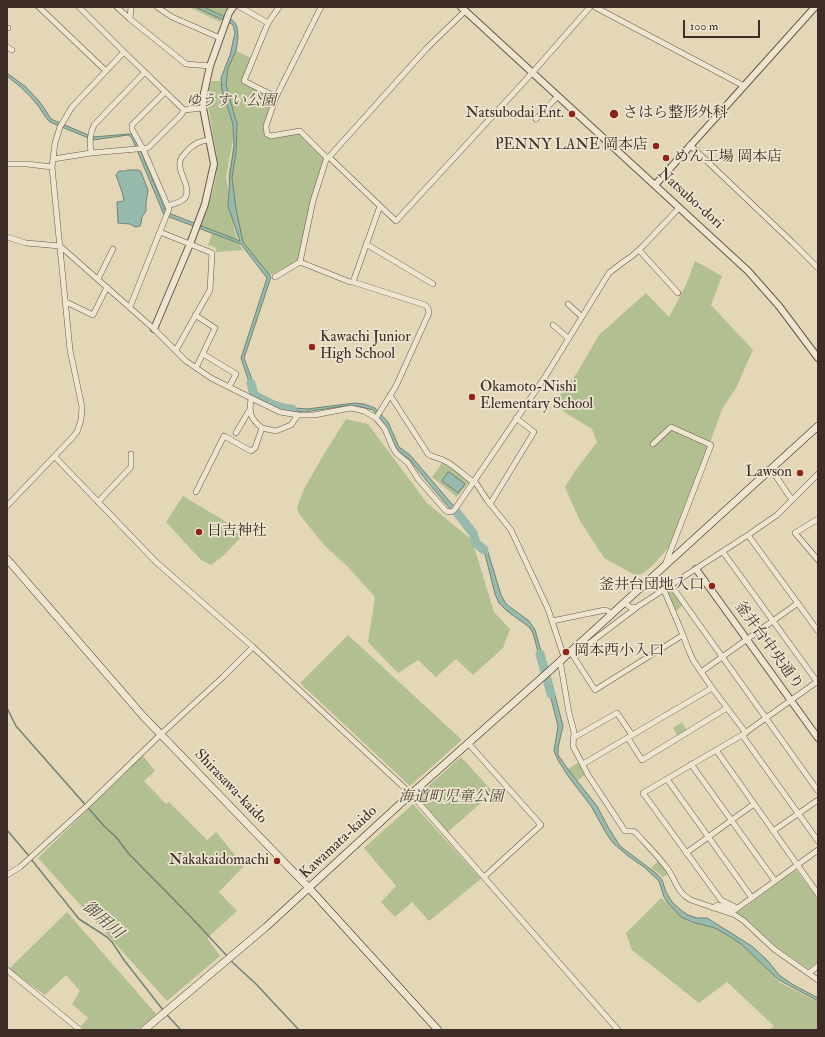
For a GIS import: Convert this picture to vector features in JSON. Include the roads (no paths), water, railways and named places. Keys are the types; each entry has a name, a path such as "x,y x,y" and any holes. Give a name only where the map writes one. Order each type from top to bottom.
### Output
{"main road":[{"name":"Kawamata-kaido","path":"144,1030 266,927 818,426"},
{"name":"Shirasawa-kaido","path":"7,559 143,716 309,888 438,1030"}],"street":[{"path":"40,7 106,71"},
{"path":"79,7 184,110 203,108"},
{"path":"130,19 131,7"},
{"path":"157,7 172,17 220,38"},
{"path":"154,329 190,244 205,204 214,164 203,108 204,93 210,66 233,7"},
{"path":"240,7 268,23"},
{"path":"276,97 244,81 268,23 279,7"},
{"path":"321,7 276,97 266,126 268,134 272,136 300,131 396,221 533,72 590,7"},
{"path":"595,7 744,86"},
{"path":"655,185 815,7"},
{"path":"120,8 130,19 186,64 210,66"},
{"path":"275,277 300,262 313,201 328,157 463,9"},
{"name":"Natsubo-dori","path":"463,9 752,275 779,306 818,358"},
{"path":"7,47 12,50"},
{"path":"7,506 77,432 81,420 82,407 70,350 52,166 55,143 61,125 72,106 124,52"},
{"path":"91,153 90,137 94,125 145,72"},
{"path":"130,307 169,209 140,149 132,129 132,125 165,92"},
{"path":"536,119 558,96"},
{"path":"53,159 91,153 148,148 181,115 184,110"},
{"path":"168,206 183,200 187,193 180,168 180,161 184,154 192,145 199,141 209,140"},
{"path":"690,145 818,268"},
{"path":"7,164 52,166"},
{"path":"353,282 380,206"},
{"path":"7,237 26,243 60,246 130,307 186,361 211,378 280,412 298,415 314,415 351,408 378,416 396,453 408,463 418,479 446,511 450,512 454,510 544,377 609,274 639,250 679,208"},
{"path":"160,232 212,253 210,290 176,350"},
{"path":"366,244 433,284"},
{"path":"98,279 113,249"},
{"path":"639,250 678,294"},
{"path":"300,262 350,282 425,305 428,308 429,313 396,386 378,416"},
{"path":"66,302 93,315 107,287"},
{"path":"568,304 582,316"},
{"path":"196,316 215,328 196,368"},
{"path":"553,324 568,338"},
{"path":"203,354 236,374 229,387"},
{"path":"390,395 428,454 434,458 439,458 447,462 474,481 511,530 548,609 565,656 569,713 574,732 572,746 588,775 625,831 636,832 668,869 685,897 735,915 744,921 774,949 818,980"},
{"path":"251,398 251,416 262,428 276,431 291,425 298,415"},
{"path":"236,433 250,409"},
{"path":"490,504 534,432 516,418"},
{"path":"653,444 671,427 711,445 664,566"},
{"path":"196,492 224,436 251,451 255,448 262,428"},
{"path":"98,502 131,467 131,454"},
{"path":"55,457 156,562 253,647 411,794 618,1030"},
{"path":"771,469 792,500"},
{"path":"580,642 583,645 587,645 637,607 723,552 777,515 818,474"},
{"path":"818,519 795,533 818,560"},
{"path":"748,535 818,631"},
{"path":"723,552 818,682 744,734 643,793 721,900 737,908"},
{"name":"釜井台中央通り","path":"696,569 818,738"},
{"path":"671,585 818,791"},
{"path":"664,590 689,651 701,672 818,841"},
{"path":"624,602 631,608 637,607"},
{"path":"701,672 798,603"},
{"path":"552,621 605,610 611,614"},
{"path":"565,656 595,690 683,635"},
{"path":"7,875 20,867 88,805 253,647"},
{"path":"583,764 712,688"},
{"path":"573,738 617,713 642,760 727,708"},
{"path":"468,744 541,825 484,877"},
{"path":"716,750 818,894"},
{"path":"692,764 775,881"},
{"path":"667,779 752,898"},
{"path":"773,831 818,800"},
{"path":"686,853 754,804"},
{"path":"713,908 718,905 735,910 818,850"},
{"path":"809,973 818,966"},
{"path":"7,970 80,1030"}],"waterway":[{"path":"251,383 254,395 277,406 292,409"},
{"path":"454,509 473,533 476,543 484,550"},
{"path":"540,654 551,694"},
{"path":"7,708 16,726 104,826 227,956"},
{"name":"御用川","path":"7,830 29,856"},
{"name":"御用川","path":"31,859 79,919 107,937 112,942 163,1010"},
{"path":"230,960 256,984 299,1030"},
{"name":"御用川","path":"167,1015 181,1030"}],"place":[{"name":"Natsubodai Ent.","path":"572,114"},
{"name":"さはら整形外科","path":"614,114"},
{"name":"PENNY LANE 岡本店","path":"656,146"},
{"name":"めん工場 岡本店","path":"666,158"},
{"name":"Kawachi Junior High School","path":"312,347"},
{"name":"Okamoto-Nishi Elementary School","path":"472,397"},
{"name":"Lawson","path":"800,473"},
{"name":"日吉神社","path":"199,532"},
{"name":"釜井台団地入口","path":"712,586"},
{"name":"岡本西小入口","path":"566,652"},
{"name":"Nakakaidomachi","path":"277,861"}],"park label":[{"name":"ゆうすい公園","path":"231,102"},
{"name":"海道町児童公園","path":"451,798"}]}
